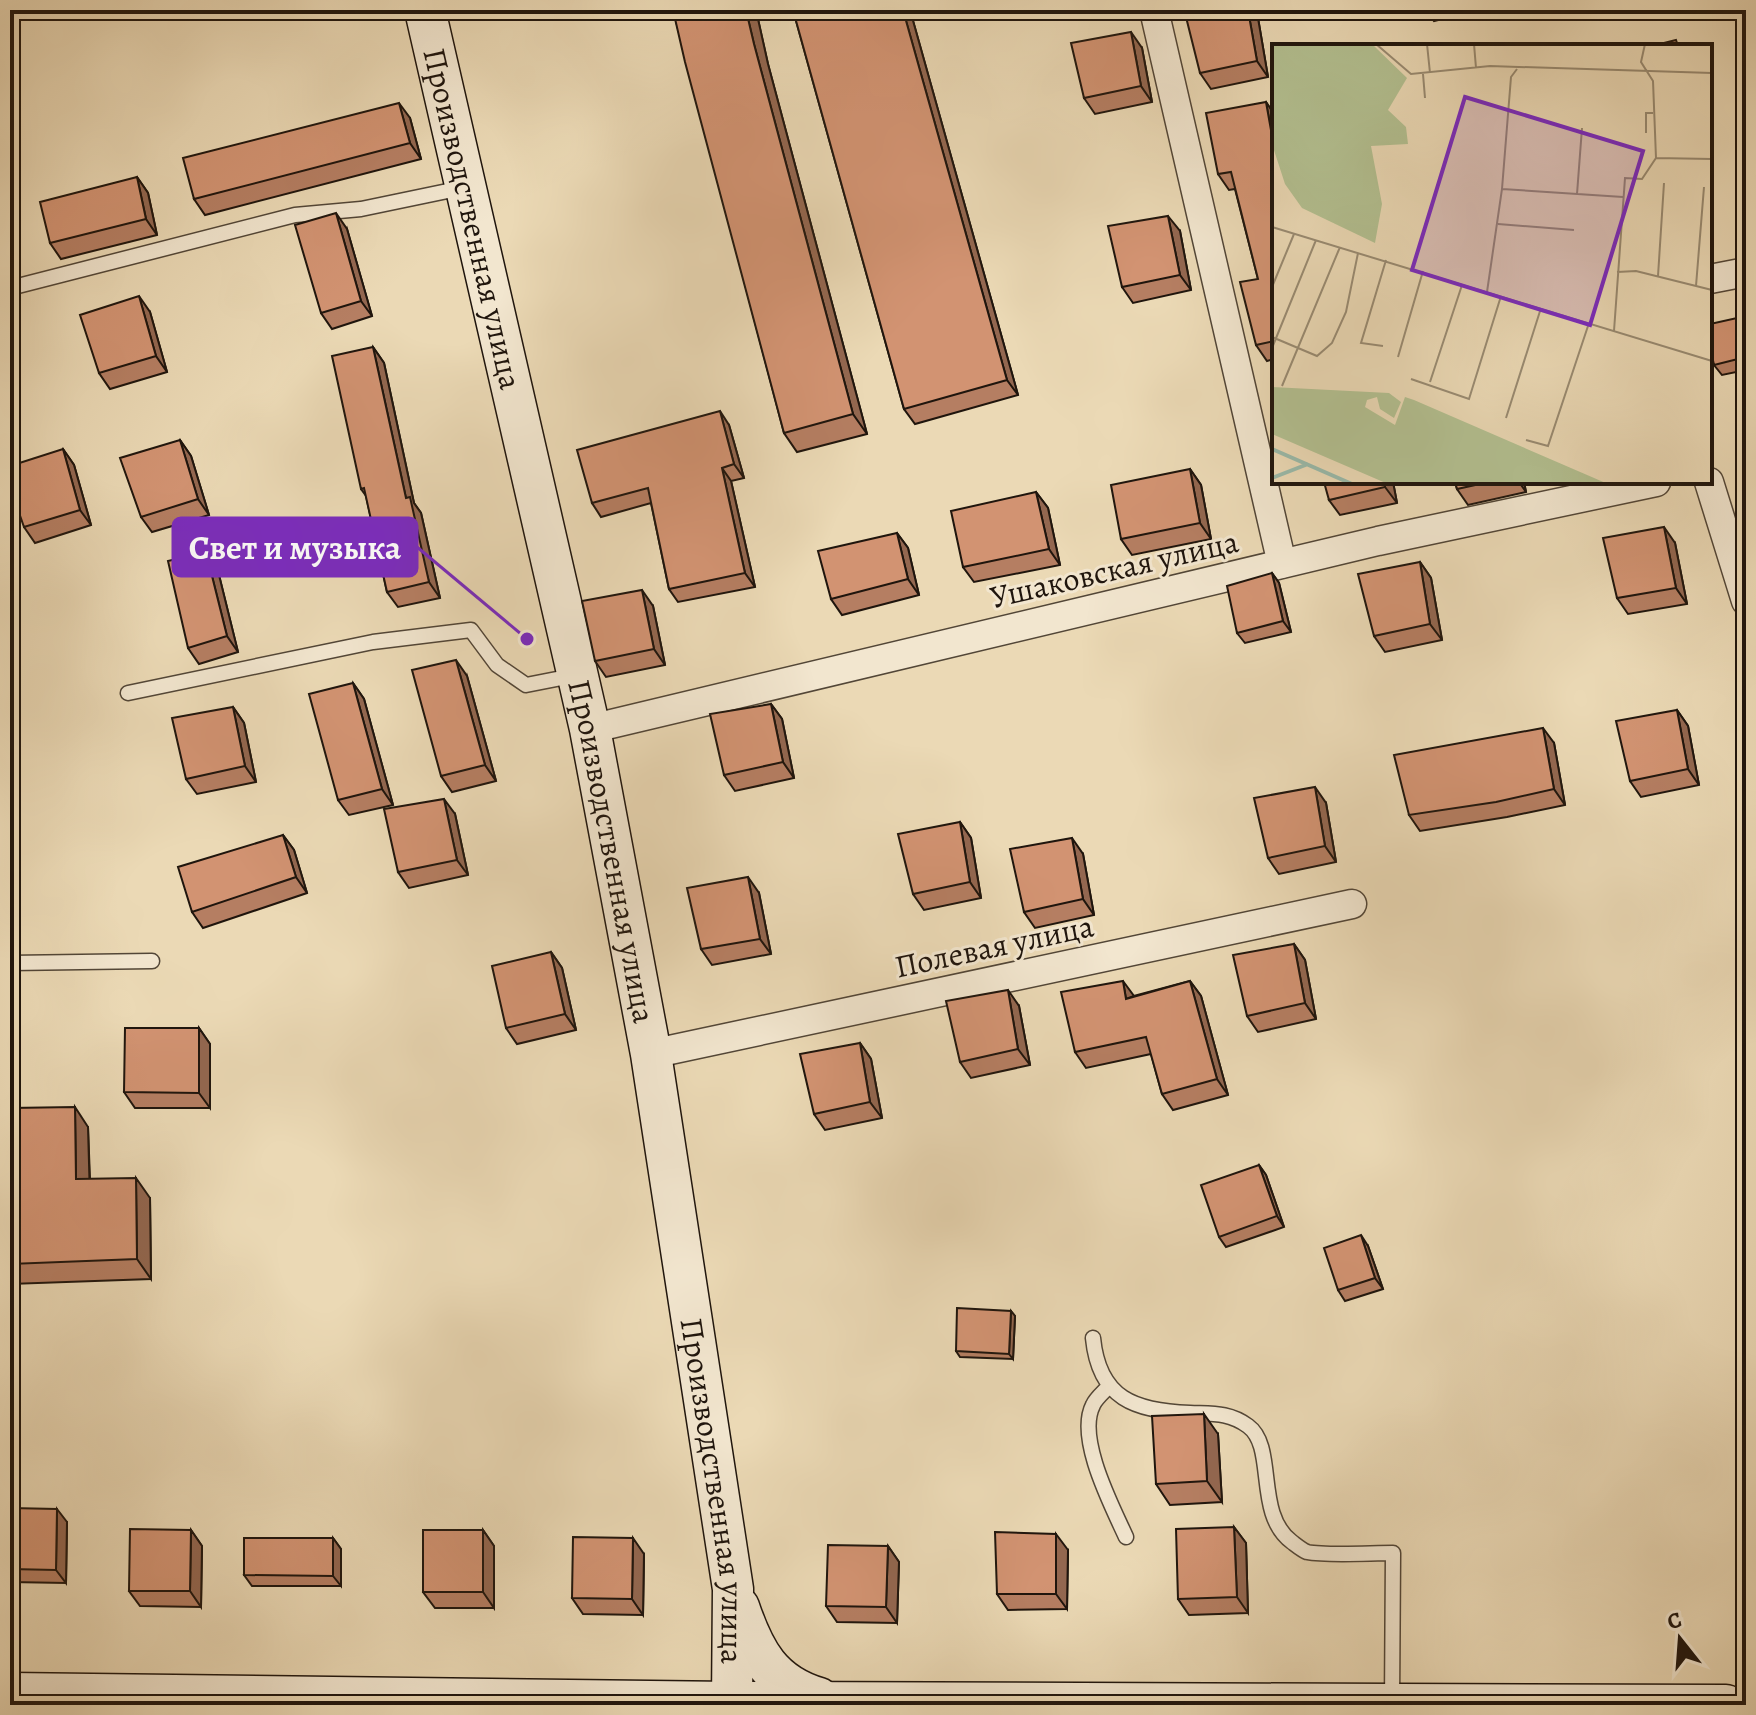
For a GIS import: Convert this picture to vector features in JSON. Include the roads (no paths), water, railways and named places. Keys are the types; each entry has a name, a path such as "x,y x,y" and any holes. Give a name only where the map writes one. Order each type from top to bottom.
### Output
{"main road":[{"name":"Производственная улица","path":"425,10 590,729 651,1054 733,1589 732,1702"},
{"path":"657,1701 697,1676 712,1658 724,1633 733,1589"},
{"path":"733,1589 755,1650 774,1675 801,1693 834,1702"},
{"path":"10,1693 103,1700 1726,1705"}],"street":[{"path":"1154,10 1282,564"},
{"path":"1712,279 1746,272"},
{"name":"Ушаковская улица","path":"590,729 1282,564 1646,484"},
{"path":"1710,484 1746,601"},
{"name":"Полевая улица","path":"651,1054 1352,904"}],"lane":[{"path":"10,288 295,215 361,209 466,187"},
{"path":"128,693 373,642 471,630 497,665 526,685 577,675"},
{"path":"10,963 152,961"},
{"path":"1093,1338 1095,1360 1109,1386 1127,1403 1153,1411 1223,1413 1253,1429 1261,1444 1271,1513 1285,1537 1305,1552 1393,1553 1392,1703"},
{"path":"1109,1386 1093,1405 1089,1419 1093,1462 1126,1537"}],"place":[{"name":"Свет и музыка","path":"527,639"}]}
